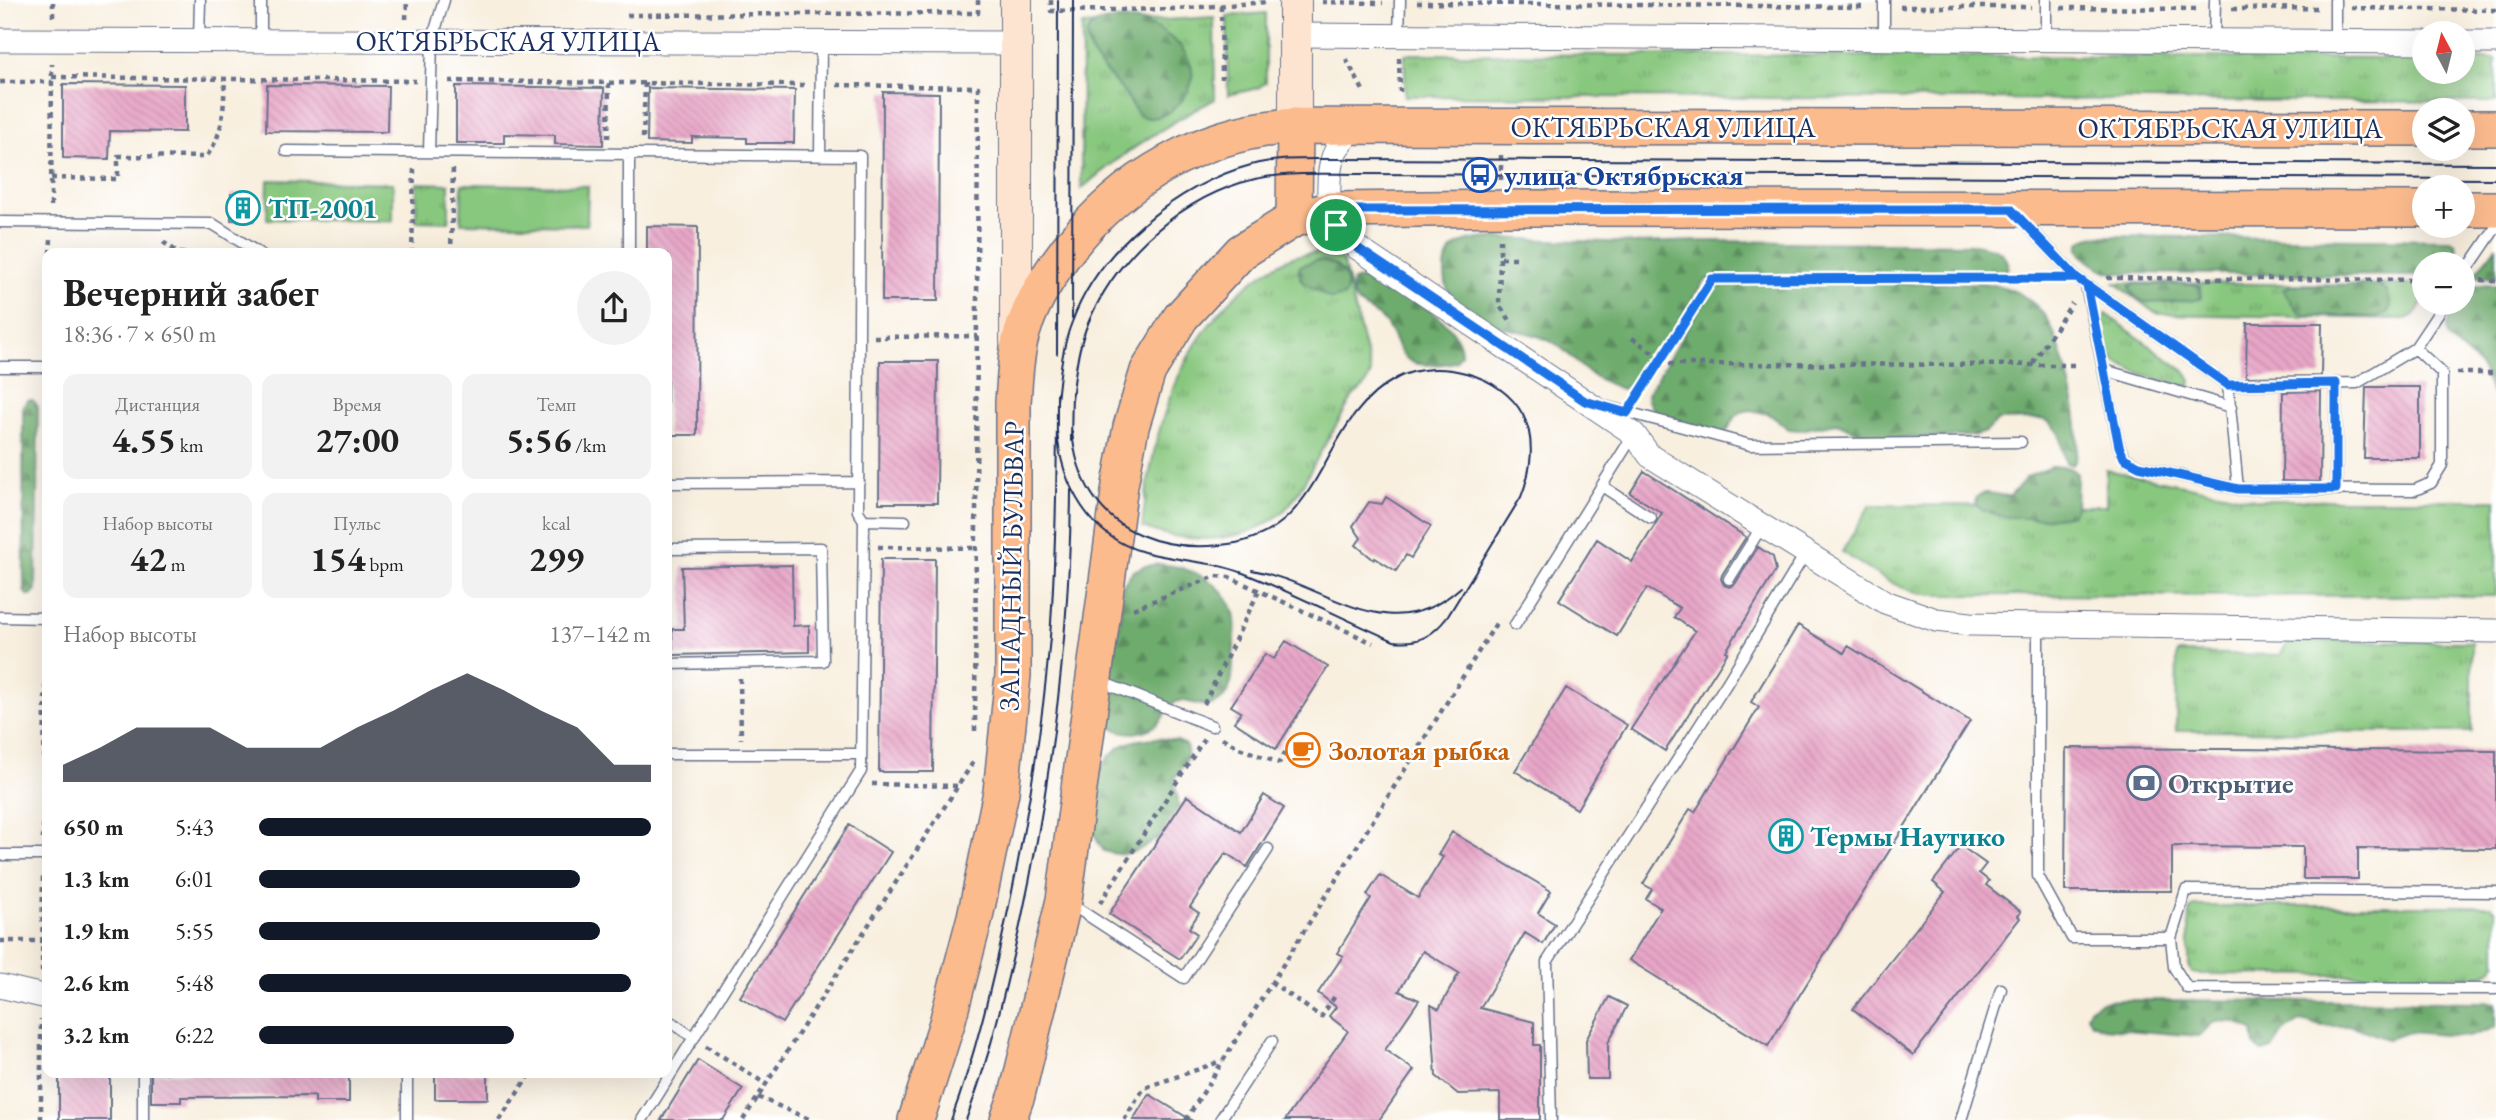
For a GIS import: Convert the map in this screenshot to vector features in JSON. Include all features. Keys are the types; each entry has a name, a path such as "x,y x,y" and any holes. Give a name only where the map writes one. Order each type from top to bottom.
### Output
{"main road":[{"name":"ОКТЯБРЬСКАЯ УЛИЦА","path":"1016,362 1030,311 1052,271 1095,218 1122,193 1167,163 1210,142 1247,133 1295,126 2412,128"},
{"path":"1294,219 1295,126"},
{"path":"2475,128 2496,128"},
{"path":"1008,1120 1017,1095 1064,900 1120,485 1131,427 1148,371 1181,317 1241,252 1294,219 1330,210 2412,209"},
{"path":"2475,209 2496,209"},
{"name":"ЗАПАДНЫЙ БУЛЬВАР","path":"916,1120 947,1023 975,917 1004,769 1013,675 1013,402 1016,362"}],"street":[{"name":"ЗАПАДНЫЙ БУЛЬВАР","path":"1016,0 1016,362"},
{"path":"1295,1 1295,126"},
{"path":"1295,35 2412,41"},
{"name":"ОКТЯБРЬСКАЯ УЛИЦА","path":"0,40 1016,43"},
{"path":"2475,42 2496,42"},
{"path":"1357,126 1342,139 1331,159 1330,210 1336,225 1356,247 1585,401 1631,423 1650,456 1885,602 1936,620 1970,624 2496,631"},
{"path":"1294,183 1330,210"},
{"path":"0,986 42,996"}],"lane":[{"path":"199,40 200,0"},
{"path":"261,0 261,41"},
{"path":"429,152 432,41 443,0"},
{"path":"1399,36 1400,1"},
{"path":"1884,3 1884,38"},
{"path":"2046,4 2046,39"},
{"path":"2214,40 2215,4"},
{"path":"2335,4 2335,41"},
{"path":"820,156 821,42"},
{"path":"286,151 860,156 858,511 864,520 861,771 672,1073"},
{"path":"629,154 629,248"},
{"path":"2011,209 2082,281 2228,385 2357,383 2415,348 2437,315"},
{"path":"0,222 213,225 250,248"},
{"path":"2475,258 2496,227"},
{"path":"2082,281 2124,458 2139,466 2238,489 2415,489 2431,483 2442,465 2442,373 2415,348"},
{"path":"0,367 42,367"},
{"path":"2104,370 2231,407"},
{"path":"2336,383 2336,489"},
{"path":"2228,385 2238,489"},
{"path":"1515,625 1602,486 1631,423 1750,445 2021,442"},
{"path":"672,483 859,482"},
{"path":"1602,486 1651,518"},
{"path":"864,520 905,521"},
{"path":"1729,579 1762,526"},
{"path":"672,549 821,548 823,662 672,664"},
{"path":"1551,1120 1547,962 1727,682 1805,554"},
{"path":"0,617 42,618"},
{"path":"2038,625 2038,876 2072,938 2171,937"},
{"path":"1094,678 1212,726"},
{"path":"672,754 861,754"},
{"path":"1064,900 1184,978 1268,849"},
{"path":"0,855 42,855"},
{"path":"2496,892 2186,890 2171,937 2174,967 2187,988 2496,989"},
{"path":"1961,1120 2001,989"},
{"path":"672,1023 694,1038"},
{"path":"1220,1120 1272,1041"},
{"path":"143,1078 143,1120"},
{"path":"407,1078 407,1120"},
{"path":"642,1120 669,1078"}],"path":[{"path":"618,15 978,13 978,0"},
{"path":"1051,0 1051,11 1175,9 1295,1 2335,4 2496,10"},
{"path":"1175,0 1175,9"},
{"path":"1221,5 1222,79"},
{"path":"407,17 439,17"},
{"path":"1399,36 1400,92"},
{"path":"50,248 52,77 978,87 975,733"},
{"path":"51,178 118,179 118,156 206,157 217,142 222,125 225,79"},
{"path":"0,82 52,82"},
{"path":"608,154 609,83"},
{"path":"643,154 645,83"},
{"path":"1501,149 1501,185"},
{"path":"412,248 415,152"},
{"path":"450,248 453,152"},
{"path":"1500,239 1499,305 1515,327"},
{"path":"1500,258 1519,258"},
{"path":"1631,423 1660,361 1712,279 2412,280"},
{"path":"2032,364 2071,306 2082,281"},
{"path":"859,337 976,336"},
{"path":"1632,338 1660,361 2078,365"},
{"path":"2442,373 2496,373"},
{"path":"863,547 976,548"},
{"path":"1132,609 1216,576 1229,577 1373,643"},
{"path":"1196,719 1259,591"},
{"path":"1186,1120 1501,614"},
{"path":"740,662 741,754"},
{"path":"1219,736 1239,748 1279,763 1292,741"},
{"path":"743,1120 974,760"},
{"path":"854,784 958,786"},
{"path":"0,941 42,941"},
{"path":"1271,982 1321,1017 1335,996"},
{"path":"694,1038 766,1084"},
{"path":"1124,1120 1144,1088 1223,1060"},
{"path":"41,1120 42,1078"},
{"path":"499,1120 528,1078"},
{"path":"758,1097 811,1120"}],"green space":[{"path":"1266,13 1266,82 1258,88 1228,95 1227,16"},
{"path":"1214,17 1215,99 1145,140 1081,189 1082,25"},
{"path":"1134,20 1150,25 1173,39 1185,52 1192,69 1191,85 1187,93 1176,107 1159,117 1145,117 1137,112 1101,67 1089,47 1089,29 1097,23"},
{"path":"1405,54 2412,58 2412,84 2475,84 2475,59 2496,59 2496,102 2475,102 2475,98 2412,98 2412,102 1405,96"},
{"path":"268,180 393,183 393,221 267,219"},
{"path":"417,183 449,184 449,222 416,221"},
{"path":"462,184 588,186 587,225 461,223"},
{"path":"1492,238 1634,243 1702,241 1974,244 2001,252 2008,268 1999,274 1720,275 1704,281 1647,370 1622,389 1588,372 1556,344 1535,335 1481,320 1454,301 1445,276 1446,261 1452,250 1465,242"},
{"path":"2087,238 2451,240 2456,243 2457,249 2455,252 2412,252 2412,276 2116,273 2097,266 2082,255 2080,243"},
{"path":"2496,247 2496,278 2475,275"},
{"path":"1328,251 1343,261 1371,373 1365,386 1353,396 1295,498 1280,514 1265,524 1249,532 1231,536 1195,539 1142,527 1146,492 1161,424 1172,391 1205,330 1227,304 1269,270 1296,256"},
{"path":"1317,260 1331,263 1342,270 1347,281 1345,296 1331,299 1303,282 1298,271 1300,266"},
{"path":"1364,278 1408,297 1438,317 1450,328 1458,341 1461,354 1456,361 1416,363 1402,354 1384,321 1359,304 1353,295 1353,281"},
{"path":"1731,283 1980,283 2007,288 2022,295 2042,312 2057,342 2064,364 2071,388 2078,434 2073,464 2065,461 2059,433 2048,421 2041,419 1998,420 1985,432 1972,436 1874,439 1837,423 1800,430 1789,429 1769,414 1750,410 1736,416 1724,435 1694,432 1673,425 1655,412 1647,394 1710,291 1715,286"},
{"path":"2115,283 2412,285 2413,315 2403,319 2154,312"},
{"path":"2134,284 2195,285 2200,287 2201,298 2190,301 2144,302 2133,294 2129,287"},
{"path":"2292,285 2377,285 2387,291 2391,306 2387,313 2375,317 2305,315 2298,312 2285,293 2284,289"},
{"path":"2496,285 2496,400 2482,370 2453,343 2447,329 2450,315 2475,315 2475,286"},
{"path":"2106,314 2187,373 2191,380 2190,386 2137,372 2112,358 2106,344 2102,320"},
{"path":"28,400 33,400 38,408 36,590 31,595 24,591 23,406"},
{"path":"2051,467 2069,468 2077,474 2076,508 2072,514 2021,518 1993,514 1975,503 1980,494 1984,493 2010,496 2027,477"},
{"path":"2106,470 2259,500 2496,500 2496,596 1934,595 1897,585 1842,552 1870,505 2106,506"},
{"path":"1159,564 1181,568 1203,577 1213,583 1228,600 1235,622 1232,679 1226,694 1216,703 1202,705 1178,701 1170,706 1155,726 1136,733 1123,732 1111,727 1105,714 1123,585 1132,572 1144,566"},
{"path":"2289,641 2472,642 2472,732 2176,731 2177,653 2280,655"},
{"path":"1157,738 1186,745 1186,760 1174,779 1178,802 1176,818 1165,832 1140,849 1122,854 1104,851 1097,840 1091,811 1092,796 1102,767 1120,747 1138,740"},
{"path":"2195,906 2491,906 2496,911 2496,963 2489,972 2481,976 2197,974 2192,973 2189,965 2189,911"},
{"path":"2100,1002 2496,1003 2496,1027 2468,1037 2410,1032 2387,1039 2352,1026 2322,1026 2300,1021 2283,1032 2272,1049 2263,1052 2255,1046 2253,1030 2235,1022 2215,1021 2199,1036 2103,1028 2091,1022 2087,1016 2090,1008"}],"building":[{"path":"63,84 185,85 185,132 110,131 109,159 63,158"},
{"path":"267,85 388,86 387,132 266,131"},
{"path":"456,86 604,88 603,145 555,144 555,135 504,134 504,143 456,143"},
{"path":"648,88 795,90 794,143 747,143 747,138 692,137 692,143 647,142"},
{"path":"883,92 939,93 938,301 882,301"},
{"name":"ТП-2001","path":"231,194 254,195 254,221 231,220"},
{"path":"647,226 698,227 697,435 672,435 672,248 647,248"},
{"path":"2247,323 2322,323 2321,376 2246,377"},
{"path":"880,361 938,361 937,503 879,503"},
{"path":"2366,387 2420,387 2420,458 2364,458"},
{"path":"2321,391 2320,482 2282,481 2283,392"},
{"path":"1644,471 1746,537 1722,575 1724,585 1729,587 1735,584 1758,547 1773,557 1776,570 1665,751 1631,729 1695,631 1674,617 1680,608 1647,588 1617,636 1559,600 1597,539 1632,562 1662,513 1630,493"},
{"path":"1386,497 1431,526 1411,558 1406,555 1396,571 1375,558 1374,560 1356,545 1361,538 1353,526 1369,502 1382,504"},
{"path":"881,559 935,559 933,772 879,772"},
{"path":"792,565 793,626 809,625 809,652 673,655 672,629 684,629 682,567"},
{"name":"Термы Наутико","path":"1798,625 1844,653 1848,646 1970,721 1768,1046 1629,960 1661,908 1646,899 1652,889 1643,884 1690,809 1695,812 1759,707 1751,702"},
{"path":"1286,641 1328,667 1276,749 1234,722 1241,712 1231,706 1265,654 1274,659"},
{"path":"1566,688 1627,725 1577,809 1515,771"},
{"path":"2066,748 2496,751 2496,849 2358,848 2358,879 2303,879 2303,847 2172,846 2172,891 2065,891"},
{"path":"1264,795 1284,808 1247,867 1226,853 1190,907 1199,913 1189,928 1197,934 1180,959 1109,914 1187,796 1241,832"},
{"path":"849,825 891,852 782,1023 740,997"},
{"path":"1452,832 1551,891 1538,913 1555,924 1543,944 1525,933 1480,1008 1534,1022 1534,1045 1540,1045 1540,1120 1500,1120 1500,1093 1458,1094 1436,1076 1431,1005 1439,1009 1459,973 1423,951 1399,991 1419,1000 1385,1050 1414,1070 1379,1120 1285,1120 1348,1031 1329,1016 1336,1007 1318,993 1343,956 1337,953 1371,898 1367,895 1380,875 1418,898 1443,857 1438,855"},
{"path":"1961,846 1986,864 1979,873 1989,881 1986,885 2021,912 2018,916 2020,918 1913,1055 1853,1009 1945,892 1933,882"},
{"path":"1609,997 1627,1006 1608,1043 1608,1079 1587,1079 1586,1040"},
{"path":"698,1060 743,1089 723,1120 661,1120"},
{"path":"59,1078 110,1078 110,1120 59,1120"},
{"path":"151,1078 349,1078 349,1102 315,1102 315,1096 181,1097 181,1102 151,1102"},
{"path":"435,1078 488,1078 488,1099 435,1099"},
{"path":"1149,1094 1191,1120 1133,1120"}],"tram line":[{"path":"1057,354 1058,0"},
{"path":"1072,318 1073,0"},
{"path":"1057,401 1060,371 1072,322 1084,295 1121,246 1169,204 1196,187 1223,174 1261,163 1311,159 2496,164"},
{"path":"1072,400 1085,330 1102,296 1135,251 1178,214 1203,199 1228,187 1267,177 1318,174 2496,179"},
{"path":"1057,431 1065,470 1081,506 1093,521 1125,545 1156,555 1243,573 1394,641 1403,642 1425,637 1437,629 1448,616 1521,497 1531,456 1530,435 1523,415 1500,389 1467,373 1430,369 1413,372 1397,378 1370,397 1350,421 1302,500 1282,521 1256,537 1220,545 1190,546 1141,535 1112,518 1092,494 1084,479 1078,464 1072,431"},
{"path":"1071,441 1072,392"},
{"path":"951,1120 975,1047 1006,920 1038,744 1052,607 1057,393"},
{"path":"966,1120 1003,999 1041,818 1063,655 1071,490"},
{"path":"1252,570 1280,577 1332,599 1383,614 1409,614 1434,606 1461,587"}],"place":[{"name":"улица Октябрьская","path":"1480,175"},
{"name":"ТП-2001","path":"243,208"},
{"name":"Золотая рыбка","path":"1303,750"},
{"name":"Открытие","path":"2144,783"},
{"name":"Термы Наутико","path":"1786,836"}],"route":[{"path":"1336,225 1330,210 2011,209 2077,278 2182,354 2228,385 2336,383 2336,489 2238,489 2139,466 2124,458 2119,446 2087,285 2077,278 1712,279 1627,413 1585,401 1356,247 1336,225"}]}
